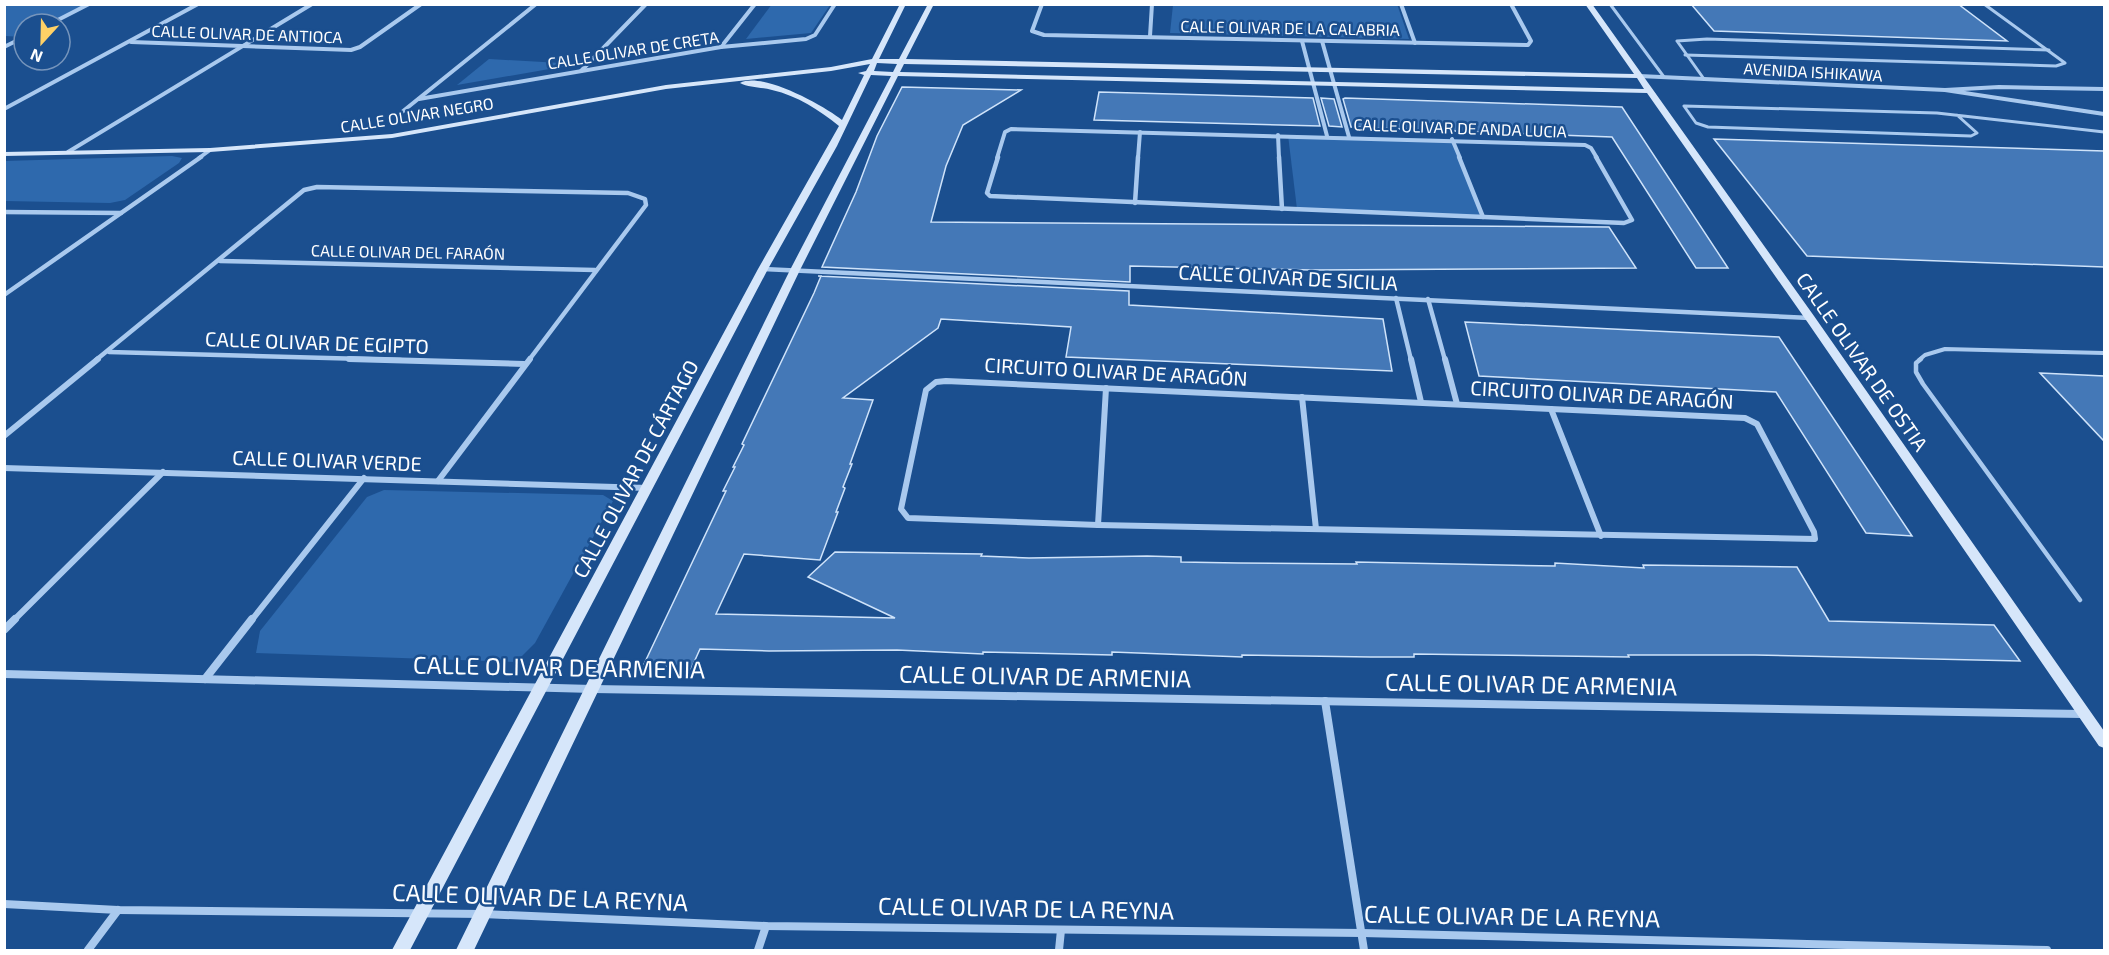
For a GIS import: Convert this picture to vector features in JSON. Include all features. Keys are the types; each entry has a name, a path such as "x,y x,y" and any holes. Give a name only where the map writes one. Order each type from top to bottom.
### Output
{"street":[{"path":"72,13 89,4"},
{"path":"4,110 198,4"},
{"path":"68,152 312,4"},
{"name":"CALLE OLIVAR DE ANTIOCA","path":"131,42 357,48 421,4"},
{"path":"397,116 536,4"},
{"path":"580,71 646,4"},
{"path":"721,47 755,4"},
{"name":"CALLE OLIVAR DE CRETA","path":"419,99 721,47 811,37 836,4"},
{"name":"CALLE OLIVAR DE CÁRTAGO","path":"401,951 543,688 763,269 833,146 903,4"},
{"path":"465,951 795,270 898,74 932,4"},
{"name":"CALLE OLIVAR DE LA CALABRIA","path":"1042,4 1032,31 1036,33 1528,45 1531,41 1511,4"},
{"path":"1150,36 1152,4"},
{"path":"1401,4 1415,43"},
{"name":"CALLE OLIVAR DE OSTIA","path":"1587,4 1810,318 2104,742"},
{"path":"1302,41 1327,136"},
{"path":"1322,41 1336,84 1349,137"},
{"name":"CALLE OLIVAR NEGRO","path":"4,154 210,150 392,136 666,87 831,69 875,61 1639,76"},
{"name":"CALLE OLIVAR NEGRO","path":"831,69 868,74 1650,91"},
{"name":"AVENIDA ISHIKAWA","path":"1639,76 1945,90 2104,114"},
{"path":"718,80 781,89 824,109 842,124"},
{"name":"AVENIDA ISHIKAWA","path":"1945,90 1991,87 2104,89"},
{"name":"CALLE OLIVAR DE ANDA LUCIA","path":"1008,130 1278,135 1452,139 1588,146 1632,220 1624,223 1135,203 996,197 987,193 1008,130"},
{"path":"1135,203 1140,132"},
{"path":"1278,135 1282,209"},
{"path":"1452,139 1483,217"},
{"path":"4,295 210,150"},
{"path":"4,436 220,261 299,193 310,188 628,193 645,199 646,205 438,481"},
{"path":"4,212 122,213"},
{"name":"CALLE OLIVAR DEL FARAÓN","path":"220,261 595,270"},
{"name":"CALLE OLIVAR DE SICILIA","path":"763,269 1810,318"},
{"path":"1396,298 1421,402"},
{"name":"CIRCUITO OLIVAR DE ARAGÓN","path":"1428,299 1457,404"},
{"name":"CALLE OLIVAR DE EGIPTO","path":"109,352 524,364"},
{"name":"CIRCUITO OLIVAR DE ARAGÓN","path":"946,381 1302,397 1752,420 1757,424 1815,536 1812,540 919,520 908,518 901,508 926,390 930,385 946,381"},
{"path":"1098,525 1106,388"},
{"path":"1302,397 1316,529"},
{"path":"1551,409 1601,536"},
{"name":"CALLE OLIVAR VERDE","path":"4,468 648,488"},
{"path":"4,630 163,472"},
{"path":"205,679 364,478"},
{"name":"CALLE OLIVAR DE ARMENIA","path":"4,674 593,689 2085,714"},
{"path":"1325,701 1364,951"},
{"name":"CALLE OLIVAR DE LA REYNA","path":"4,904 118,910 483,914 766,926 1362,933 2047,951"},
{"path":"87,951 118,910"},
{"path":"758,951 766,926"},
{"path":"1059,951 1061,930"}],"lane":[{"path":"1610,4 1664,77"},
{"path":"1685,55 2056,66 2065,63 1984,4"},
{"path":"1704,79 1677,41 1707,39 2049,50"},
{"path":"1958,115 1977,133 1971,136 1704,126 1696,123 1684,106 1958,115 2104,132"},
{"path":"2080,600 1923,384 1916,372 1916,363 1925,354 1945,349 2104,353"}],"shaded area":[{"path":"772,4 830,5 811,33 746,39"},
{"path":"1397,4 1409,39 1170,33 1173,5"},
{"path":"5,5 88,5 72,13 12,12 12,36 5,36"},
{"path":"489,59 578,64 457,85"},
{"path":"1288,135 1451,139 1481,216 1297,209"},
{"path":"172,156 182,158 179,163 125,200 110,203 5,201 5,161"},
{"path":"384,490 603,495 613,501 535,643 516,662 256,653 260,631 367,497"}],"building":[{"path":"1691,4 1958,4 2007,41 1714,31"},
{"path":"902,87 1021,90 963,125 946,166 931,222 1609,227 1636,268 1311,270 1130,266 1130,282 822,267 856,192 877,136"},
{"path":"1099,92 1313,98 1320,126 1094,120"},
{"path":"1321,98 1334,99 1342,127 1329,126"},
{"path":"1343,99 1622,107 1728,268 1696,268 1612,137 1351,127"},
{"path":"1714,139 2104,151 2104,267 1807,256"},
{"path":"821,276 1129,291 1129,305 1383,319 1392,371 1066,357 1071,327 941,319 938,328 843,398 873,400 850,464 852,464 836,512 838,512 820,560 744,554 716,614 895,618 808,577 835,552 982,554 981,556 1029,558 1147,556 1181,557 1181,562 1238,563 1357,564 1356,562 1555,566 1555,563 1644,568 1643,565 1797,567 1829,621 1994,625 2020,661 1755,655 1628,655 1629,657 1414,654 1414,657 1242,655 1242,657 1112,652 1112,655 983,652 983,654 897,650 700,649 691,669 644,664 726,491 723,491 744,445 742,444"},
{"path":"1465,322 1779,337 1912,536 1866,533 1776,392 1479,376"},
{"path":"2040,373 2104,376 2104,441"}]}
